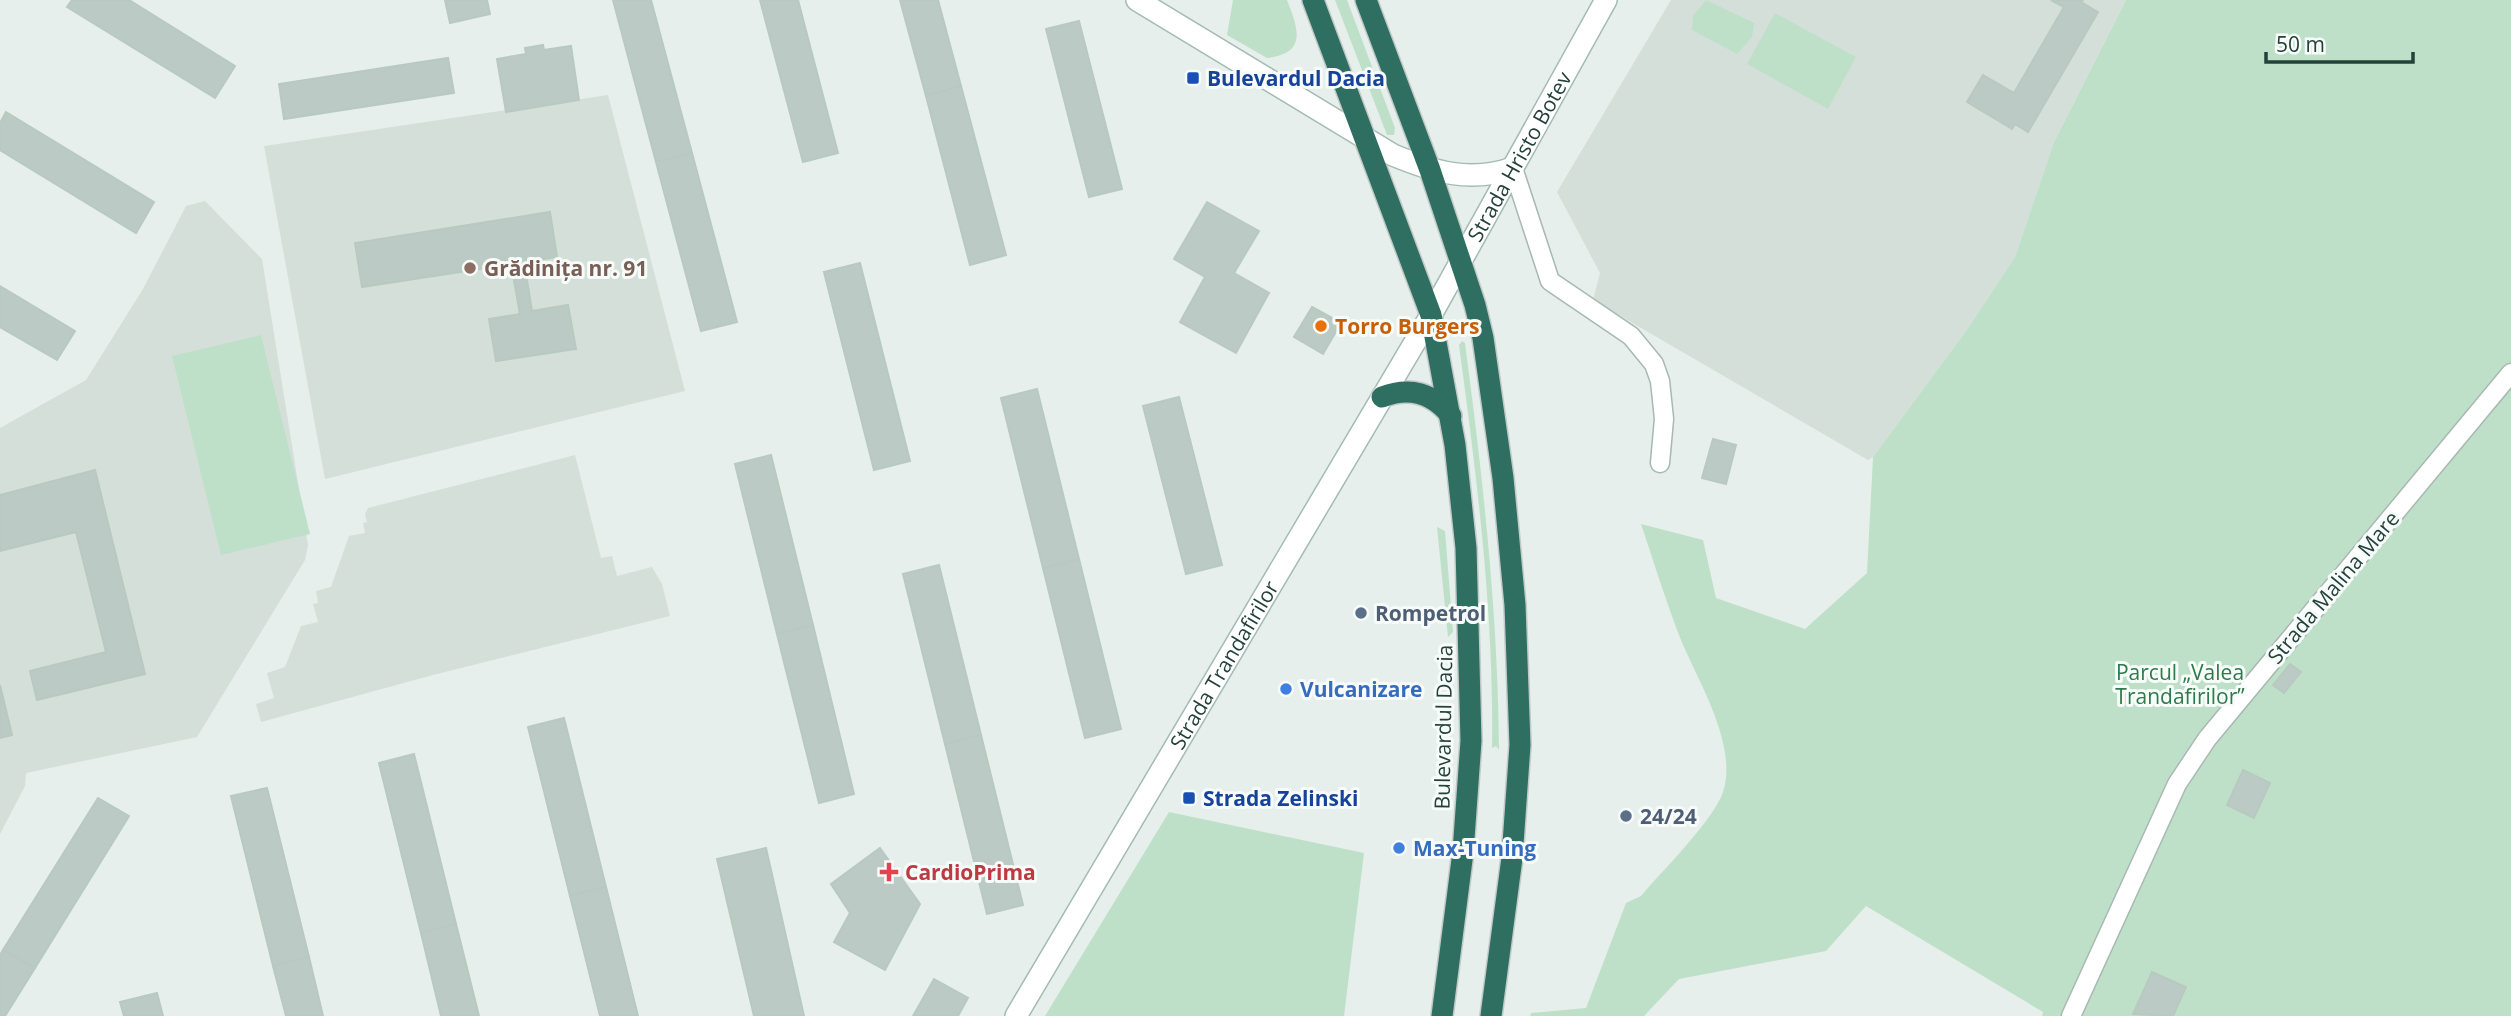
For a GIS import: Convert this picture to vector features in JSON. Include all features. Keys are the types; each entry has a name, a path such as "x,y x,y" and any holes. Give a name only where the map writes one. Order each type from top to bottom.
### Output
{"highway":[{"name":"Bulevardul Dacia","path":"1313,0 1431,315 1451,416 1466,548 1471,741 1463,852 1443,1016"},
{"path":"1366,0 1462,261 1483,338 1503,478 1515,605 1520,745 1510,871 1491,1016"},
{"path":"1382,397 1394,392 1420,393 1443,405 1451,416"}],"main road":[{"path":"1137,0 1365,140 1430,170 1460,176 1490,176 1513,168"},
{"name":"Strada Hristo Botev","path":"1431,315 1606,0"},
{"name":"Strada Trandafirilor","path":"1016,1016 1431,315"}],"street":[{"path":"1513,168 1550,281 1631,336 1654,364 1660,380 1664,419 1660,463"},
{"name":"Strada Malina Mare","path":"2071,1016 2177,784 2207,739 2511,373"}],"shaded area":[{"path":"1671,0 2126,0 2054,142 2015,257 1966,331 1873,457 1868,460 1593,300 1600,273 1557,192"},
{"name":"Grădinița nr. 91","path":"608,95 685,391 325,479 264,146"},
{"path":"205,201 262,259 308,545 305,560 197,737 26,773 25,786 0,834 0,428 86,380 143,289 186,206"},
{"path":"575,455 601,558 612,556 617,576 652,567 662,584 670,616 433,675 261,722 256,704 274,698 267,673 285,667 301,626 318,622 313,604 318,603 316,591 331,587 349,536 365,533 363,523 367,522 365,514 368,508"}],"green space":[{"path":"1233,0 1287,0 1296,29 1294,45 1289,51 1267,58 1227,35"},
{"path":"1335,0 1347,0 1395,128 1394,135 1387,135"},
{"path":"1706,0 1754,23 1752,37 1737,54 1692,30 1693,16"},
{"name":"Parcul „Valea Trandafirilor”","path":"2126,0 2511,0 2511,1016 2042,1016 2043,1012 1866,906 1826,951 1679,979 1644,1016 1530,1016 1531,1013 1586,1008 1626,903 1641,896 1686,846 1709,817 1723,792 1725,752 1720,731 1677,630 1641,524 1703,540 1716,598 1805,629 1867,573 1873,457 1966,331 2015,257 2054,142"},
{"path":"1775,13 1856,57 1828,109 1747,64"},
{"path":"261,335 310,534 221,555 172,356"},
{"path":"1462,341 1465,343 1472,394 1488,546 1496,648 1499,750 1496,746 1492,748 1487,596 1478,496 1459,345"},
{"path":"1437,527 1445,531 1453,632 1448,637"},
{"path":"1169,812 1364,853 1344,1016 1045,1016"}],"building":[{"path":"72,0 129,0 235,66 215,98 67,7"},
{"path":"445,0 487,0 490,14 450,23"},
{"path":"613,0 651,0 692,153 656,162"},
{"path":"760,0 798,0 838,153 803,162"},
{"path":"900,0 938,0 961,86 926,96"},
{"path":"2051,0 2083,0 2081,2 2098,12 2028,132 2015,124 2012,129 1967,102 1983,75 2014,93 2064,7"},
{"path":"1079,21 1122,189 1089,197 1046,29"},
{"path":"543,45 544,50 571,46 579,100 506,112 497,59 526,54 525,48"},
{"path":"448,58 454,93 284,119 279,84"},
{"path":"961,86 1006,255 970,265 926,96"},
{"path":"6,112 154,202 136,233 0,150 0,123"},
{"path":"692,153 737,322 701,331 656,162"},
{"path":"1207,202 1259,231 1234,273 1269,293 1236,353 1180,322 1205,277 1174,259"},
{"path":"550,212 557,257 524,262 532,311 568,305 576,349 496,361 489,319 520,314 511,264 362,287 355,243"},
{"path":"860,263 910,461 874,470 824,272"},
{"path":"0,286 75,331 57,360 0,327"},
{"path":"1312,307 1341,323 1323,354 1294,337"},
{"path":"1037,389 1079,559 1043,568 1001,398"},
{"path":"1179,397 1222,565 1186,574 1143,406"},
{"path":"1713,439 1736,445 1726,484 1702,478"},
{"path":"771,455 813,625 777,634 735,464"},
{"path":"95,470 145,674 37,700 30,671 106,652 76,532 0,551 0,495"},
{"path":"1079,559 1121,729 1085,738 1043,568"},
{"path":"939,565 981,735 945,744 903,574"},
{"path":"813,625 854,794 819,803 777,634"},
{"path":"2290,664 2301,672 2284,693 2273,685"},
{"path":"0,685 12,735 0,738"},
{"path":"564,718 606,887 570,896 528,727"},
{"path":"981,735 1023,905 987,914 945,744"},
{"path":"414,754 456,924 421,933 379,763"},
{"path":"2243,770 2270,783 2254,818 2227,805"},
{"path":"267,788 309,957 273,966 231,796"},
{"path":"98,798 129,816 35,968 3,950"},
{"path":"766,848 804,1016 754,1016 717,859"},
{"path":"880,848 920,904 885,970 834,942 850,913 831,884"},
{"path":"606,887 638,1016 600,1016 570,896"},
{"path":"456,924 479,1016 441,1016 421,933"},
{"path":"3,950 35,968 5,1016 0,1016 0,955"},
{"path":"309,957 323,1016 286,1016 273,966"},
{"path":"2152,972 2186,987 2173,1016 2133,1014"},
{"path":"934,979 968,998 958,1016 913,1016"},
{"path":"157,993 163,1016 124,1016 120,1002"}],"place":[{"name":"Bulevardul Dacia","path":"1193,78"},
{"name":"Grădinița nr. 91","path":"470,268"},
{"name":"Torro Burgers","path":"1321,326"},
{"name":"Rompetrol","path":"1361,613"},
{"name":"Vulcanizare","path":"1286,689"},
{"name":"Strada Zelinski","path":"1189,798"},
{"name":"24/24","path":"1626,816"},
{"name":"Max-Tuning","path":"1399,848"},
{"name":"CardioPrima","path":"889,872"}]}
